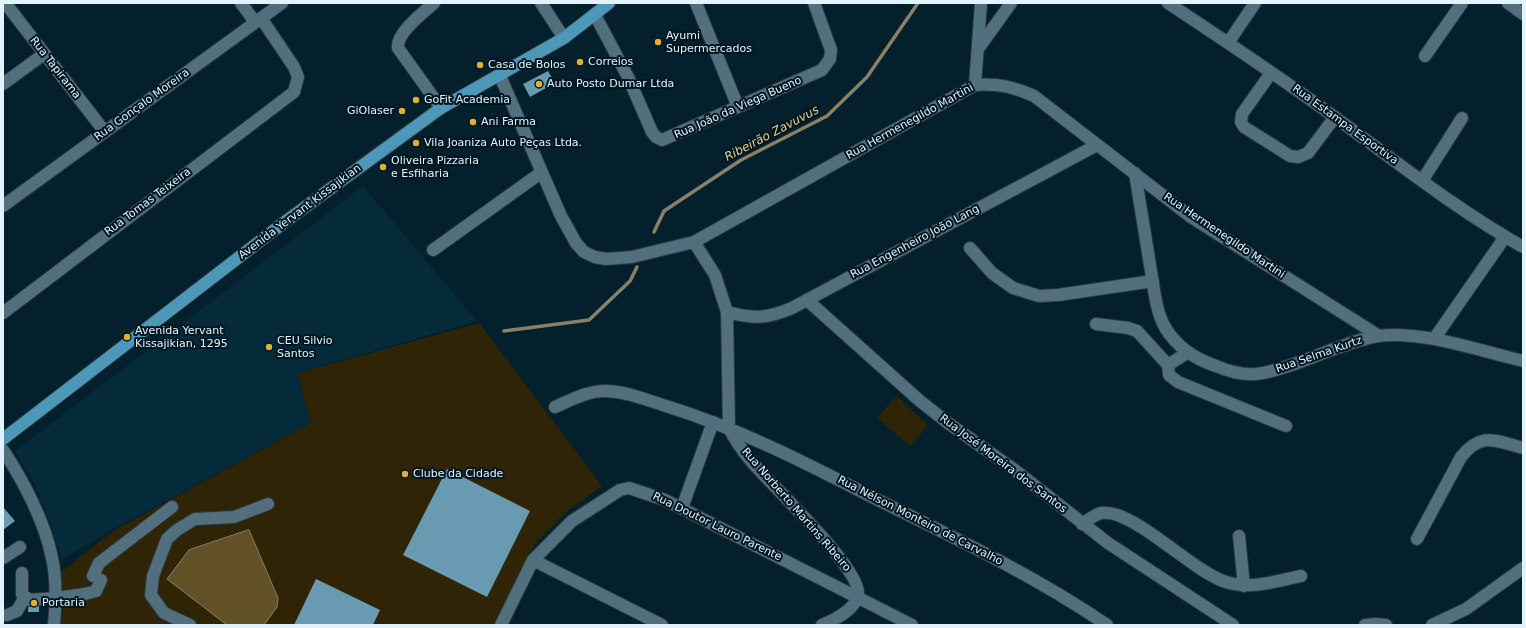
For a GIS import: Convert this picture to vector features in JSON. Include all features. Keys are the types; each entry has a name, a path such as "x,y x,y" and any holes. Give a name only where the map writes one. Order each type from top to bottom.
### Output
{"main road":[{"name":"Avenida Yervant Kissajikian","path":"3,439 280,226 441,108 500,76 564,38 595,16 609,3"}],"street":[{"path":"241,3 258,20"},
{"name":"Rua Gonçalo Moreira","path":"3,206 282,3"},
{"path":"434,3 402,34 398,43 398,48 441,108"},
{"path":"540,3 564,38"},
{"path":"696,3 738,107"},
{"name":"Rua João da Viega Bueno","path":"595,16 628,77 652,132 656,137 662,140 822,70 830,59 831,50 814,3"},
{"path":"975,85 981,3"},
{"path":"977,50 1011,3"},
{"name":"Rua Estampa Esportiva","path":"1168,3 1335,117 1422,181 1505,237 1523,247"},
{"path":"1228,43 1255,3"},
{"path":"1425,56 1462,3"},
{"path":"1508,3 1523,14"},
{"name":"Rua Tapirama","path":"6,4 105,132"},
{"name":"Rua Tomas Teixeira","path":"3,313 294,92 298,77 294,67 258,20"},
{"path":"3,84 44,54"},
{"path":"1271,73 1242,114 1241,122 1244,127 1290,156 1298,157 1308,154 1335,117"},
{"name":"Rua Hermenegildo Martini","path":"500,76 560,216 576,243 584,252 590,255 606,259 632,257 694,242 975,85 1004,85 1034,96 1191,217 1379,336"},
{"path":"1422,181 1462,118"},
{"name":"Rua Engenheiro João Lang","path":"728,312 758,318 773,316 806,300 1096,144"},
{"path":"433,250 542,172"},
{"name":"Rua Selma Kurtz","path":"1134,173 1157,306 1166,329 1187,353 1200,361 1225,370 1244,373 1260,373 1280,369 1348,344 1379,336 1416,336 1523,361"},
{"path":"1434,340 1505,237"},
{"name":"Rua Norberto Martins Ribeiro","path":"694,242 715,275 728,312 729,428 736,442 751,461 828,544 852,575 856,583 857,596"},
{"path":"970,248 992,273 1013,288 1038,296 1058,295 1153,281"},
{"name":"Rua José Moreira dos Santos","path":"806,300 920,401 948,423 1016,471 1082,524 1233,625"},
{"path":"1096,324 1128,328 1137,331 1168,365 1169,375 1178,382 1286,426"},
{"path":"1168,365 1187,353"},
{"name":"Rua Nélson Monteiro de Carvalho","path":"555,407 587,394 606,391 626,393 729,428 808,464 977,550 1067,598 1107,625"},
{"path":"682,508 713,422"},
{"path":"1417,539 1461,457 1468,447 1477,441 1486,440 1523,448"},
{"path":"3,450 38,516 52,558 56,598 54,625"},
{"name":"Rua Doutor Lauro Parente","path":"501,625 534,560 572,521 612,493 629,488 644,492 682,508 912,625"},
{"path":"190,625 164,613 151,595 153,576 167,539 177,530 195,519 234,517 268,504"},
{"path":"24,598 29,600 56,598 96,591 98,564 172,507"},
{"path":"1082,524 1101,513 1126,518 1204,572 1225,582 1244,586 1258,585 1301,576"},
{"path":"1239,536 1244,586"},
{"path":"3,558 20,547"},
{"path":"534,560 662,625"},
{"path":"1432,625 1466,609 1523,568"},
{"path":"7,615 18,611 24,598 22,594 22,573"},
{"path":"822,625 847,610 857,596"},
{"path":"1366,625 1386,625"}],"shaded area":[{"name":"CEU Silvio Santos","path":"363,186 477,321 298,373 311,423 112,530 62,560 51,525 35,485 15,451"},
{"name":"Clube da Cidade","path":"479,323 602,486 566,512 535,544 495,625 61,625 63,611 61,572 113,531 311,423 298,373"},
{"path":"897,396 928,425 910,446 877,418"},
{"path":"249,530 278,598 277,607 264,625 227,625 167,579 189,550"}],"building":[{"name":"Auto Posto Dumar Ltda","path":"548,71 555,83 530,97 523,84"},
{"path":"447,469 530,511 487,597 403,555"},
{"path":"3,507 15,521 3,530"},
{"path":"316,579 380,610 373,625 294,625"},
{"name":"Portaria","path":"29,595 39,595 39,612 28,612"}],"waterway":[{"name":"Ribeirão Zavuvus","path":"654,232 664,211 741,160 827,116 867,77 918,3"},
{"name":"Ribeirão Zavuvus","path":"504,331 589,320 630,281 637,267"}],"place":[{"name":"Ayumi Supermercados","path":"658,42"},
{"name":"Correios","path":"580,62"},
{"name":"Casa de Bolos","path":"480,65"},
{"name":"Auto Posto Dumar Ltda","path":"539,84"},
{"name":"GoFit Academia","path":"416,100"},
{"name":"GiOlaser","path":"402,111"},
{"name":"Ani Farma","path":"473,122"},
{"name":"Vila Joaniza Auto Peças Ltda.","path":"416,143"},
{"name":"Oliveira Pizzaria e Esfiharia","path":"383,167"},
{"name":"Avenida Yervant Kissajikian, 1295","path":"127,337"},
{"name":"CEU Silvio Santos","path":"269,347"},
{"name":"Clube da Cidade","path":"405,474"},
{"name":"Portaria","path":"34,603"}]}
